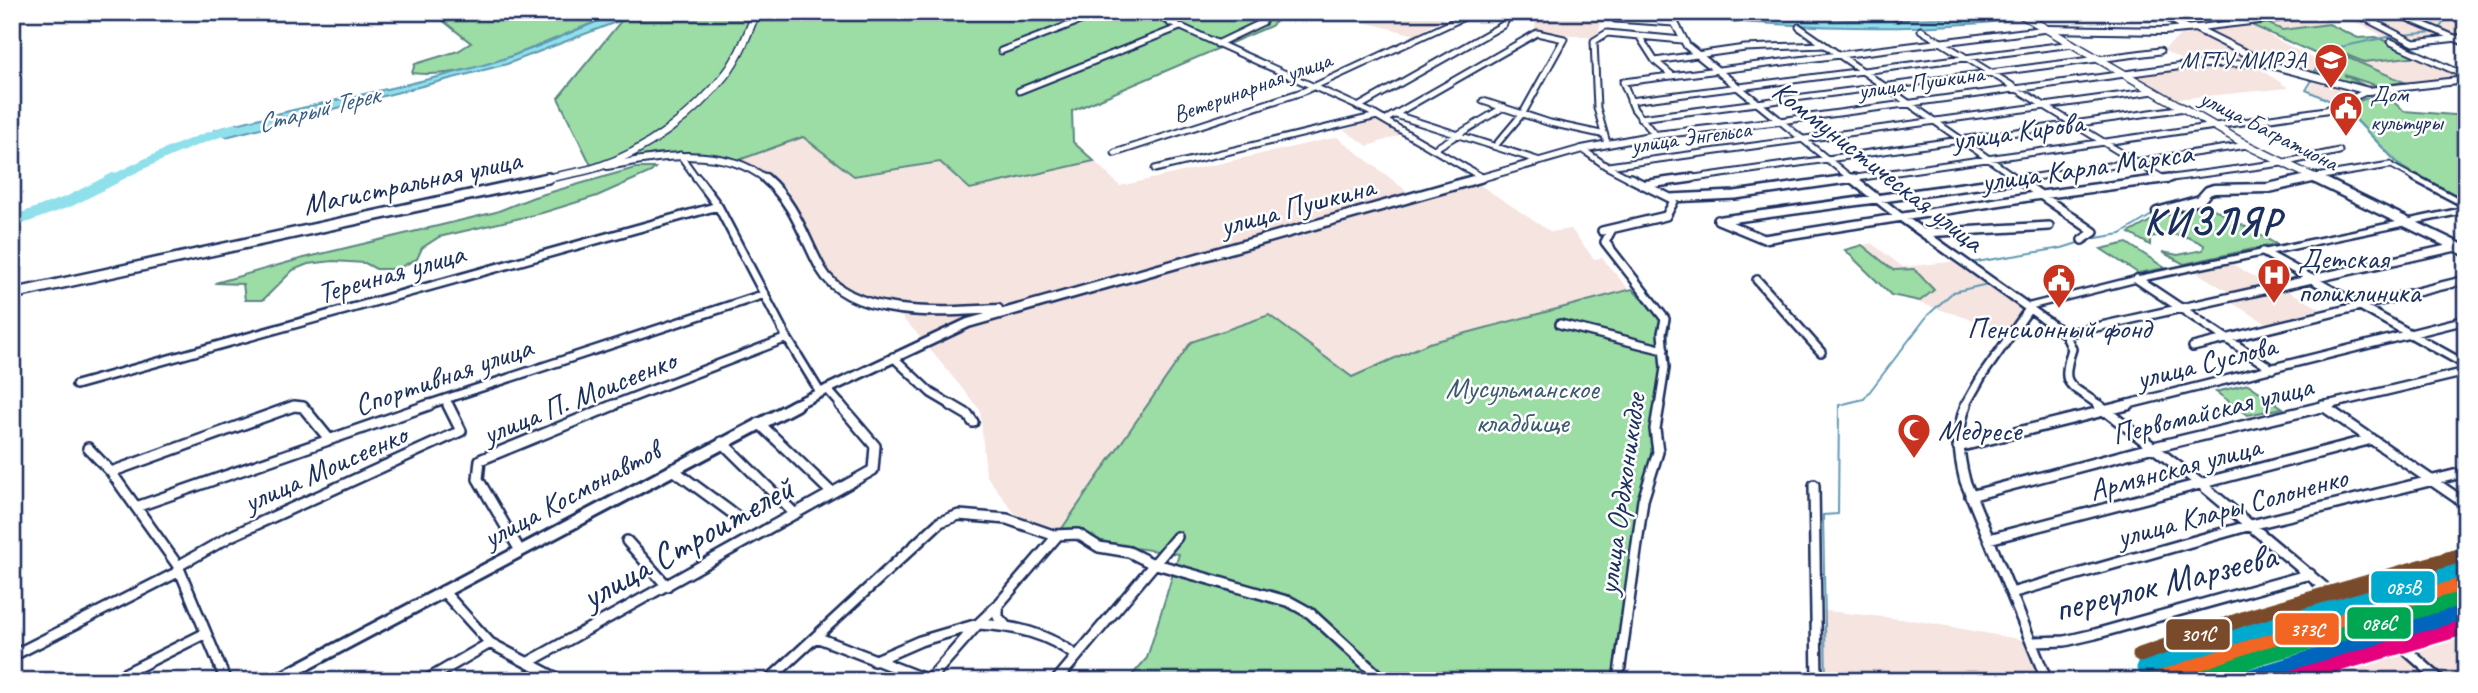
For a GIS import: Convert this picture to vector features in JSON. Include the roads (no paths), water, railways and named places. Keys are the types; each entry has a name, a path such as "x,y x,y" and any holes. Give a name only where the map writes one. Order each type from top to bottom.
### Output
{"main road":[{"name":"Магистральная улица","path":"12,294 598,167 652,139 691,108 723,77 746,40 756,12"},
{"path":"2461,12 2466,14"},
{"name":"улица Багратиона","path":"2020,14 2248,145 2466,251"}],"street":[{"path":"1001,51 1103,12"},
{"path":"1148,12 1377,116 1484,178"},
{"path":"1170,23 1197,12"},
{"name":"Ветеринарная улица","path":"1115,153 1314,87 1475,12"},
{"path":"1358,107 1503,24 1511,12"},
{"name":"Коммунистическая улица","path":"1669,12 1682,40 1718,71 1899,216 2066,335"},
{"path":"1889,12 1897,18"},
{"path":"2157,12 2265,63 2368,91 2466,78"},
{"path":"1655,135 1640,118 1623,82 2047,29 2192,29 2331,12"},
{"path":"2353,12 2414,43 2466,37"},
{"path":"2394,12 2466,43"},
{"path":"1615,19 1673,22"},
{"path":"1217,44 1263,22"},
{"path":"1019,91 1180,27"},
{"path":"1799,27 2094,232 2082,240"},
{"path":"1921,30 2163,178"},
{"path":"1385,120 1537,33 1564,39 1523,113 1496,145"},
{"path":"1607,143 1601,134 1594,41 1607,33 1682,40"},
{"path":"1639,36 1655,61 1673,76"},
{"path":"2391,42 2466,78"},
{"path":"1630,101 2073,44"},
{"path":"1655,61 1745,48 1825,45"},
{"path":"1640,118 2160,51"},
{"name":"улица Пушкина","path":"968,323 1024,305 1607,143 2191,65 2265,63"},
{"name":"улица Энгельса","path":"1606,166 2155,91"},
{"name":"улица Кирова","path":"1670,198 1735,195 2326,110 2368,91"},
{"path":"1483,101 1550,123 1601,134"},
{"path":"1434,149 1504,107"},
{"path":"1642,185 2185,108"},
{"path":"1396,115 1540,161"},
{"path":"1155,169 1377,116"},
{"path":"652,139 648,146 650,151 659,156"},
{"path":"1881,200 2248,145"},
{"path":"1582,149 1606,166 1674,201 1666,216 1602,231"},
{"name":"улица Карла Маркса","path":"1881,200 1718,220 1764,239 2041,195 2282,163 2339,151"},
{"path":"680,155 718,206 787,338 823,390"},
{"name":"улица Пушкина","path":"598,167 680,155 733,162 787,195 828,281 848,294 865,301 914,309 974,311 1024,305"},
{"path":"2157,212 2200,200 2208,191 2214,189 2269,188 2390,165 2466,205"},
{"name":"Теречная улица","path":"76,386 718,206"},
{"path":"2047,681 2034,642 1970,496 1958,447 1961,420 1970,397 2028,308 2137,279 2466,211"},
{"path":"1922,233 1994,232 2049,226"},
{"name":"улица Орджоникидзе","path":"1612,229 1605,242 1665,319 1662,333 1665,368 1655,429 1658,452 1643,500 1618,681"},
{"path":"2350,609 2251,524 2065,377 2072,349 2066,335 2456,247"},
{"path":"2263,252 2466,365"},
{"path":"2137,279 2273,369"},
{"path":"1757,280 1821,352"},
{"path":"2193,347 2466,280"},
{"name":"Спортивная улица","path":"136,507 445,399 765,294"},
{"name":"улица Суслова","path":"1958,447 2466,320"},
{"name":"улица Космонавтов","path":"275,681 671,468 823,390 968,323"},
{"path":"1560,324 1664,350"},
{"name":"улица П. Моисеенко","path":"519,549 478,479 480,460 551,429 787,338"},
{"path":"893,357 930,393 968,415 973,422"},
{"name":"Первомайская улица","path":"1970,496 2154,447 2466,372"},
{"name":"улица Строителей","path":"529,662 873,470 875,446 823,390"},
{"name":"улица Моисеенко","path":"179,568 230,536 461,431 445,399"},
{"path":"111,472 294,406 303,407 329,439"},
{"path":"2323,407 2466,504"},
{"path":"759,423 832,494"},
{"name":"Армянская улица","path":"1989,539 2372,439"},
{"path":"722,442 795,514"},
{"path":"88,448 111,472 179,568 226,681"},
{"path":"671,468 739,518"},
{"name":"улица Клары Солоненко","path":"2011,593 2251,524 2466,472"},
{"path":"1814,485 1817,681"},
{"path":"768,681 940,522 960,515 1007,519 1058,535 1078,534 1099,547 1129,552 1154,563 1276,597 1300,607 1384,681"},
{"path":"816,637 929,681 1058,535"},
{"path":"1056,681 1177,537"},
{"path":"627,541 667,586"},
{"path":"12,656 179,568"},
{"name":"переулок Марзеева","path":"2034,642 2065,641 2095,634 2310,574"},
{"path":"443,591 490,643 562,681"},
{"path":"2441,681 2378,624 2466,599"},
{"path":"998,605 998,617 1004,625"},
{"path":"874,661 920,641 978,624 1004,625 1051,641 1076,656"},
{"path":"110,681 206,633"},
{"path":"425,681 490,643"}],"water":[{"path":"622,12 642,12 507,64 226,137 215,130 497,61"},
{"path":"1632,12 1712,12 1870,20 1941,18 1982,12 2032,12 1983,23 1914,27 1834,27 1751,23"}],"waterway":[{"path":"2439,29 2447,17 2446,12"},
{"path":"2402,35 2434,32"},
{"path":"2316,74 2330,49 2393,36"},
{"path":"2313,79 2306,90 2337,104"},
{"path":"2342,106 2403,168"},
{"name":"Старый Терек","path":"112,180 172,151 234,128"},
{"name":"Старый Терек","path":"12,222 70,201 115,178"},
{"path":"2090,239 2121,234 2155,213"},
{"path":"1970,263 2062,248 2081,242"},
{"path":"1826,681 1823,515 1838,514 1839,405 1864,399 1928,315 1953,292 1988,284"}],"place":[{"name":"МГТУ МИРЭА","path":"2331,90"},
{"name":"Дом культуры","path":"2346,138"},
{"name":"Детская поликлиника","path":"2274,305"},
{"name":"Пенсионный фонд","path":"2059,310"},
{"name":"Медресе","path":"1914,460"}],"district":[{"name":"КИЗЛЯР","path":"2213,221"}],"park label":[{"name":"Мусульманское кладбище","path":"1522,405"}]}
